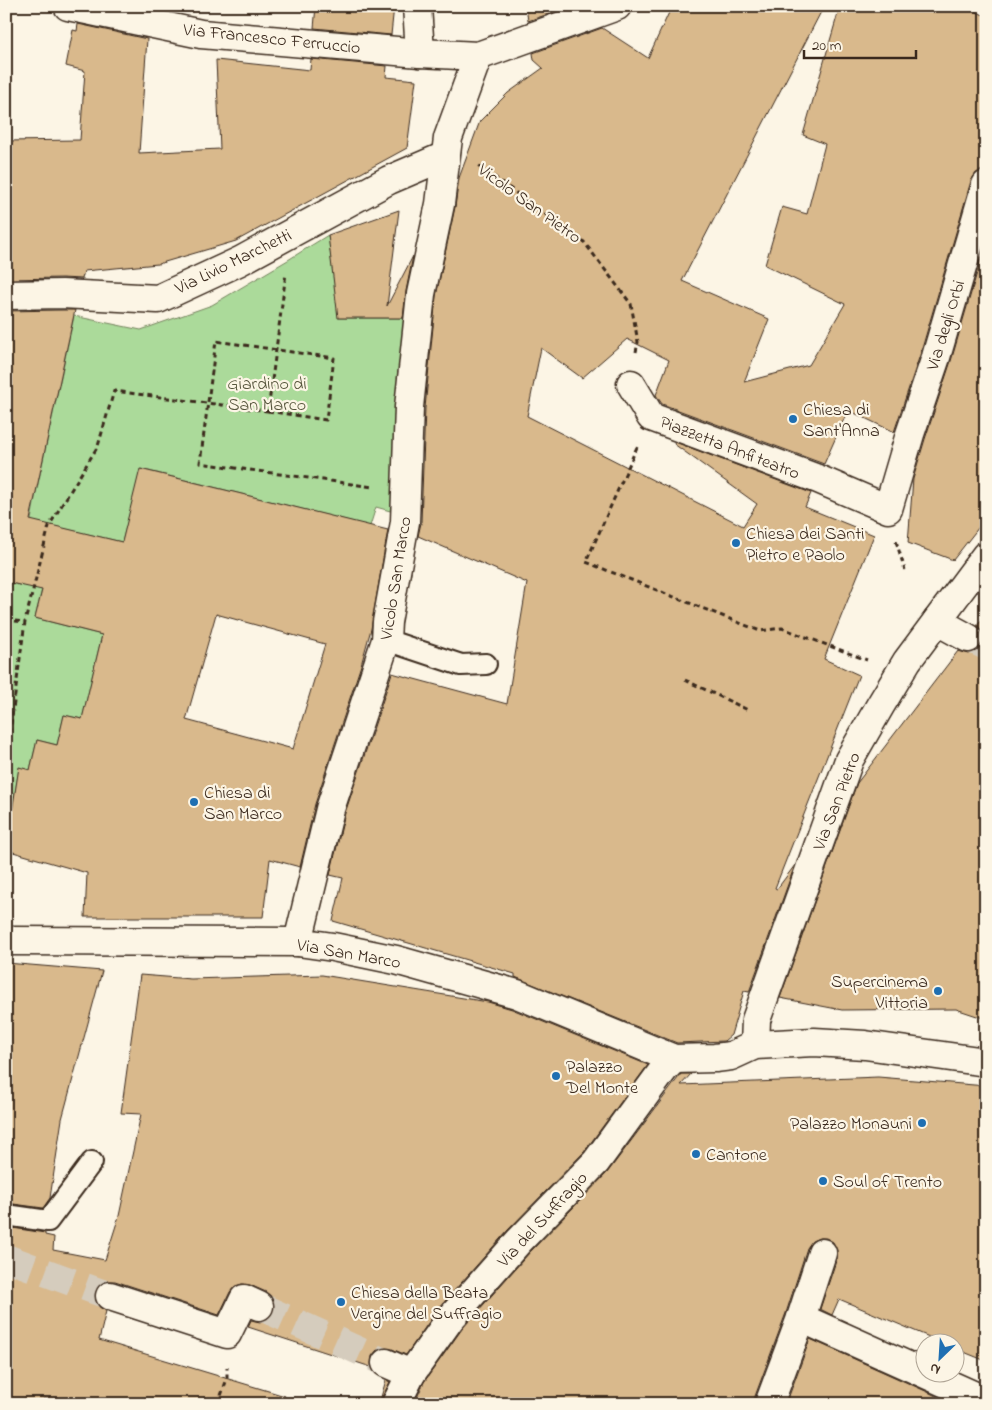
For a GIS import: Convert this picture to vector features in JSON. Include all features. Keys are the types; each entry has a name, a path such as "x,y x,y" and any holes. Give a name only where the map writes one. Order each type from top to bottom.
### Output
{"street":[{"name":"Via Francesco Ferruccio","path":"68,6 201,34 420,53 478,56"},
{"path":"418,6 420,53"},
{"path":"478,56 616,6"},
{"name":"Vicolo San Marco","path":"298,942 330,809 386,640 387,622 405,522 409,407 421,294 440,204 449,146 478,56"},
{"name":"Via Livio Marchetti","path":"6,295 62,294 158,298 240,261 449,146"},
{"name":"Via degli Orbi","path":"818,479 888,509 910,434 936,357 986,186"},
{"name":"Piazzetta Anfiteatro","path":"631,384 650,416 818,479"},
{"name":"Via San Pietro","path":"755,1045 756,1020 849,760 907,661 986,555"},
{"path":"937,621 968,638"},
{"name":"Via San Marco","path":"6,940 298,942 333,947 396,960 517,994 674,1059"},
{"path":"674,1059 731,1056 755,1045 814,1042 865,1045 986,1062"},
{"name":"Via del Suffragio","path":"396,1404 411,1374 450,1319 519,1241 596,1162 664,1069 674,1059"},
{"path":"769,1404 801,1318 822,1252"},
{"path":"110,1296 226,1334 244,1299 259,1306"},
{"path":"801,1318 894,1367 986,1401"},
{"path":"386,1363 411,1374"}],"lane":[{"path":"386,640 462,665 486,664"},
{"path":"6,1215 48,1221 92,1162"}],"path":[{"name":"Vicolo San Pietro","path":"449,146 584,242 631,304 638,342 631,384"},
{"path":"268,412 287,269"},
{"path":"6,760 25,622 49,526 98,446 114,391 208,403 326,420 334,358 216,341 208,403 200,463 407,491"},
{"path":"650,416 586,562 760,631 782,628 867,660"},
{"path":"6,620 25,622"},
{"path":"685,680 748,710"}],"green space":[{"name":"Giardino di San Marco","path":"328,235 339,318 406,318 401,514 376,507 370,526 141,469 122,542 57,527 35,618 102,635 82,719 64,715 57,745 37,740 30,770 19,768 6,847 6,582 19,585 36,493 74,316 141,330 212,305"}],"building":[{"path":"316,6 394,6 391,35 314,28"},
{"path":"526,6 568,6 569,7 528,21"},
{"path":"672,6 824,6 682,281 769,319 744,382 809,365 845,304 765,265 782,207 807,214 825,144 803,135 840,6 963,6 986,16 986,170 976,173 971,181 921,352 894,432 848,410 824,464 662,404 656,395 669,360 627,339 582,378 541,348 527,416 743,526 757,504 674,444 675,442 811,493 805,507 874,535 824,659 859,675 775,888 777,889 795,865 749,992 744,991 731,1035 724,1041 677,1043 515,977 515,974 333,921 343,878 330,875 345,813 392,673 507,704 527,583 418,536 421,523 425,408 436,296 455,207 459,178 480,121 508,93 543,68 534,60 533,53 602,28 648,58"},
{"path":"78,24 147,39 139,153 220,149 216,60 310,70 311,59 387,66 386,77 416,80 407,148 236,241 158,264 84,271 82,279 6,279 6,141 80,140 85,71 66,66 73,30 77,31"},
{"path":"399,210 387,306 413,256 403,318 338,318 328,235"},
{"path":"986,242 986,518 953,560 908,543 913,479 951,361"},
{"path":"75,310 30,520 122,542 140,469 388,530 371,629 315,804 300,867 270,859 263,917 85,917 87,873 6,850 19,767 30,770 37,740 57,745 64,715 82,719 102,635 35,618 42,590 6,582 6,311","holes":["216,614 325,644 293,749 186,720"]},
{"path":"986,614 986,1019 956,1009 842,1010 780,998 857,783 958,651 969,654 981,646 984,637 982,630 977,626"},
{"path":"6,963 102,971 62,1119 50,1198 43,1208 6,1203"},
{"path":"140,975 191,979 322,975 488,1002 512,1009 648,1065 584,1152 508,1230 438,1309 406,1355 392,1349 384,1348 377,1350 372,1356 371,1367 248,1327 251,1320 260,1322 268,1318 273,1313 275,1305 272,1297 266,1292 250,1285 242,1284 235,1286 219,1315 115,1281 107,1281 99,1285 95,1292 95,1300 98,1306 106,1311 99,1340 285,1396 284,1404 71,1404 44,1398 42,1404 6,1404 6,1227 45,1233 45,1235 54,1237 53,1250 105,1260 119,1216 141,1114 121,1113"},
{"path":"681,1074 691,1074 681,1085 878,1077 986,1086 986,1361 964,1352 964,1332 917,1332 839,1299 832,1315 820,1309 837,1258 837,1250 833,1242 826,1238 819,1238 812,1241 807,1248 786,1313 754,1399 754,1404 414,1404 424,1382 462,1329 530,1252 607,1173"},
{"path":"810,1339 930,1393 951,1404 786,1404"},
{"path":"386,1380 390,1382 382,1397 381,1404 379,1404"}],"tunnel":[{"path":"968,638 986,646"},
{"path":"6,1258 110,1296"},
{"path":"259,1306 386,1363"}],"place":[{"name":"Chiesa di Sant'Anna","path":"793,419"},
{"name":"Chiesa dei Santi Pietro e Paolo","path":"736,543"},
{"name":"Chiesa di San Marco","path":"194,802"},
{"name":"Supercinema Vittoria","path":"938,991"},
{"name":"Palazzo Del Monte","path":"556,1076"},
{"name":"Palazzo Monauni","path":"922,1123"},
{"name":"Cantone","path":"696,1154"},
{"name":"Soul of Trento","path":"823,1181"},
{"name":"Chiesa della Beata Vergine del Suffragio","path":"341,1302"}]}
